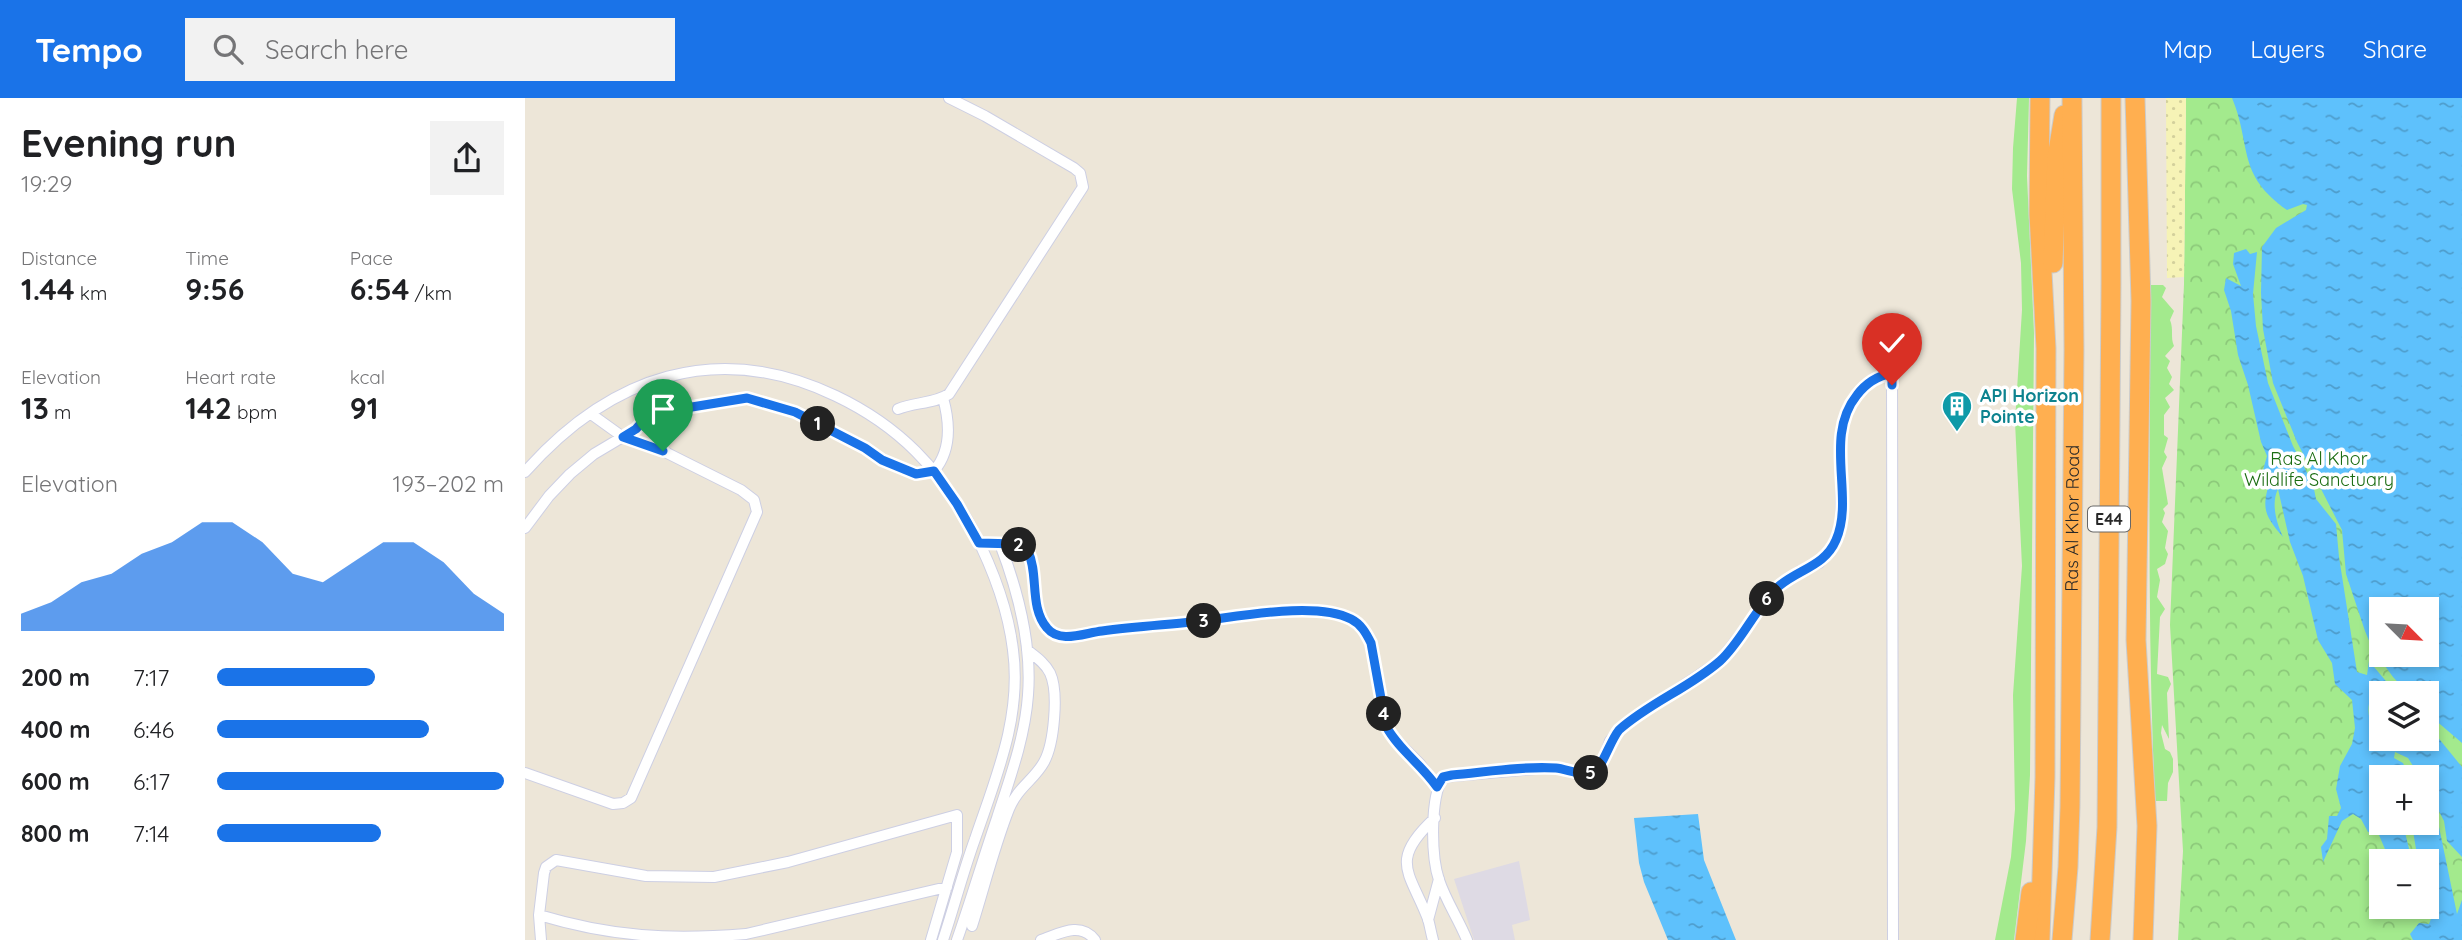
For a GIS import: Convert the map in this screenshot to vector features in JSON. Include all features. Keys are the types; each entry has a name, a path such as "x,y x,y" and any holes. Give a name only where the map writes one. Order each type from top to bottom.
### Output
{"highway":[{"path":"2040,98 2039,214 2046,348 2045,777 2040,940"},
{"path":"2046,348 2052,292 2057,150 2061,124 2071,98"},
{"name":"Ras Al Khor Road","path":"2062,940 2070,806 2074,349 2071,98"},
{"name":"Ras Al Khor Road","path":"2100,940 2107,827 2111,98"},
{"path":"2135,98 2141,301 2136,640 2147,839 2143,940"},
{"path":"2136,158 2142,98"},
{"path":"2025,940 2045,777"}],"street":[{"path":"898,409 943,398 953,388 1083,187 1080,173 1074,168 949,98"},
{"path":"525,472 563,435 591,414 631,391 670,376 717,368 765,371 828,392 875,416 909,443 934,471 979,543 997,585 1011,636 1015,665 1014,695 1006,747 943,940"},
{"path":"1467,940 1439,879 1434,855 1437,787 1443,777 1546,768 1587,774 1594,772 1602,765 1611,741 1623,726 1720,661 1776,589 1800,571 1819,563 1832,548 1841,524 1841,437 1845,416 1854,399 1867,384 1875,378 1892,373 1893,940"},
{"path":"525,528 549,496 571,474 605,447 636,429 649,414 747,398 795,412 865,448 882,460 916,474 934,471 948,446 948,421 943,398"},
{"path":"525,773 613,804 627,801 634,795 756,515 754,500 741,490 663,451 623,437 591,414"},
{"path":"979,543 1017,544 1028,551 1039,615 1056,636 1288,611 1327,613 1351,619 1365,632 1371,643 1386,726 1437,787"},
{"path":"957,940 1012,772 1023,729 1028,693 1027,650 1014,585 1000,544"},
{"path":"972,926 1010,807 1022,786 1042,766 1050,747 1053,680 1047,667 1027,650"},
{"path":"541,940 539,915 544,873 546,867 556,860 646,876 714,877 788,862 957,815 959,844 931,940"},
{"path":"1433,940 1428,920 1408,877 1407,863 1413,843 1435,818"},
{"path":"959,844 985,854"},
{"path":"1428,920 1439,879"},
{"path":"539,915 622,935 682,939 715,937 746,934 947,887"},
{"path":"1041,940 1076,929 1089,933 1095,940"}],"shaded area":[{"path":"1519,861 1530,920 1512,925 1515,940 1474,940 1454,879"}],"green space":[{"path":"2017,98 2029,98 2027,176 2034,333 2030,775 2026,841 2014,940 1995,940 2011,857 2015,809 2013,695 2022,566 2015,422 2022,310 2021,263 2012,189"},
{"name":"Ras Al Khor Wildlife Sanctuary","path":"2186,98 2462,98 2462,940 2178,940 2183,851 2170,625 2184,284"},
{"path":"2150,285 2163,285 2166,288 2162,297 2174,311 2170,320 2174,346 2165,356 2170,361 2167,368 2172,377 2169,384 2174,390 2165,398 2170,407 2164,415 2164,435 2168,438 2164,452 2167,457 2162,468 2168,504 2163,509 2165,513 2162,522 2168,531 2165,548 2168,554 2165,564 2157,569 2160,580 2157,597 2165,609 2160,617 2157,674 2168,677 2171,684 2167,693 2169,739 2162,725 2161,733 2165,749 2173,759 2167,801 2155,801 2152,736 2149,543"}],"sand":[{"path":"2166,98 2186,98 2184,277 2167,278"}],"water":[{"path":"2232,98 2462,98 2462,743 2439,723 2439,681 2397,681 2386,667 2439,667 2439,597 2369,597 2369,641 2346,574 2342,530 2297,442 2273,383 2263,329 2262,247 2276,228 2306,210 2307,205 2287,210 2260,184 2248,158"},
{"path":"2246,249 2250,254 2257,252 2253,294 2256,326 2268,383 2293,446 2313,484 2316,499 2336,524 2357,672 2367,675 2369,661 2369,667 2374,667 2386,681 2369,681 2369,751 2439,751 2439,739 2462,767 2462,857 2447,841 2444,821 2439,811 2439,765 2412,765 2408,758 2395,752 2394,758 2404,765 2369,765 2369,832 2361,819 2353,814 2342,821 2323,862 2321,847 2327,839 2329,816 2337,816 2341,808 2336,789 2340,766 2352,744 2355,728 2352,700 2335,684 2332,663 2318,640 2278,489 2275,513 2283,537 2271,522 2266,510 2270,480 2263,470 2267,456 2238,355 2231,311 2224,290 2226,278 2241,286 2233,264 2234,253"},
{"path":"1698,814 1704,860 1736,940 1668,940 1644,882 1634,818"},
{"path":"2439,827 2457,914 2462,900 2462,940 2413,940 2410,934 2419,923 2429,924 2430,919 2439,919 2439,849 2416,849 2414,835 2439,835"},
{"path":"2379,835 2406,835 2409,849 2385,849"}],"place":[{"name":"API Horizon Pointe","path":"1957,433"}],"route":[{"path":"663,451 623,437 636,429 649,414 747,398 795,412 865,448 882,460 916,474 934,471 969,523 979,543 1017,544 1028,551 1031,556 1039,615 1056,636 1301,610 1342,615 1359,625 1371,643 1386,726 1437,787 1443,777 1452,775 1546,768 1591,774 1597,770 1619,730 1720,661 1776,589 1800,571 1819,563 1827,555 1841,524 1841,437 1845,416 1854,399 1875,378 1892,373 1892,385"}]}
